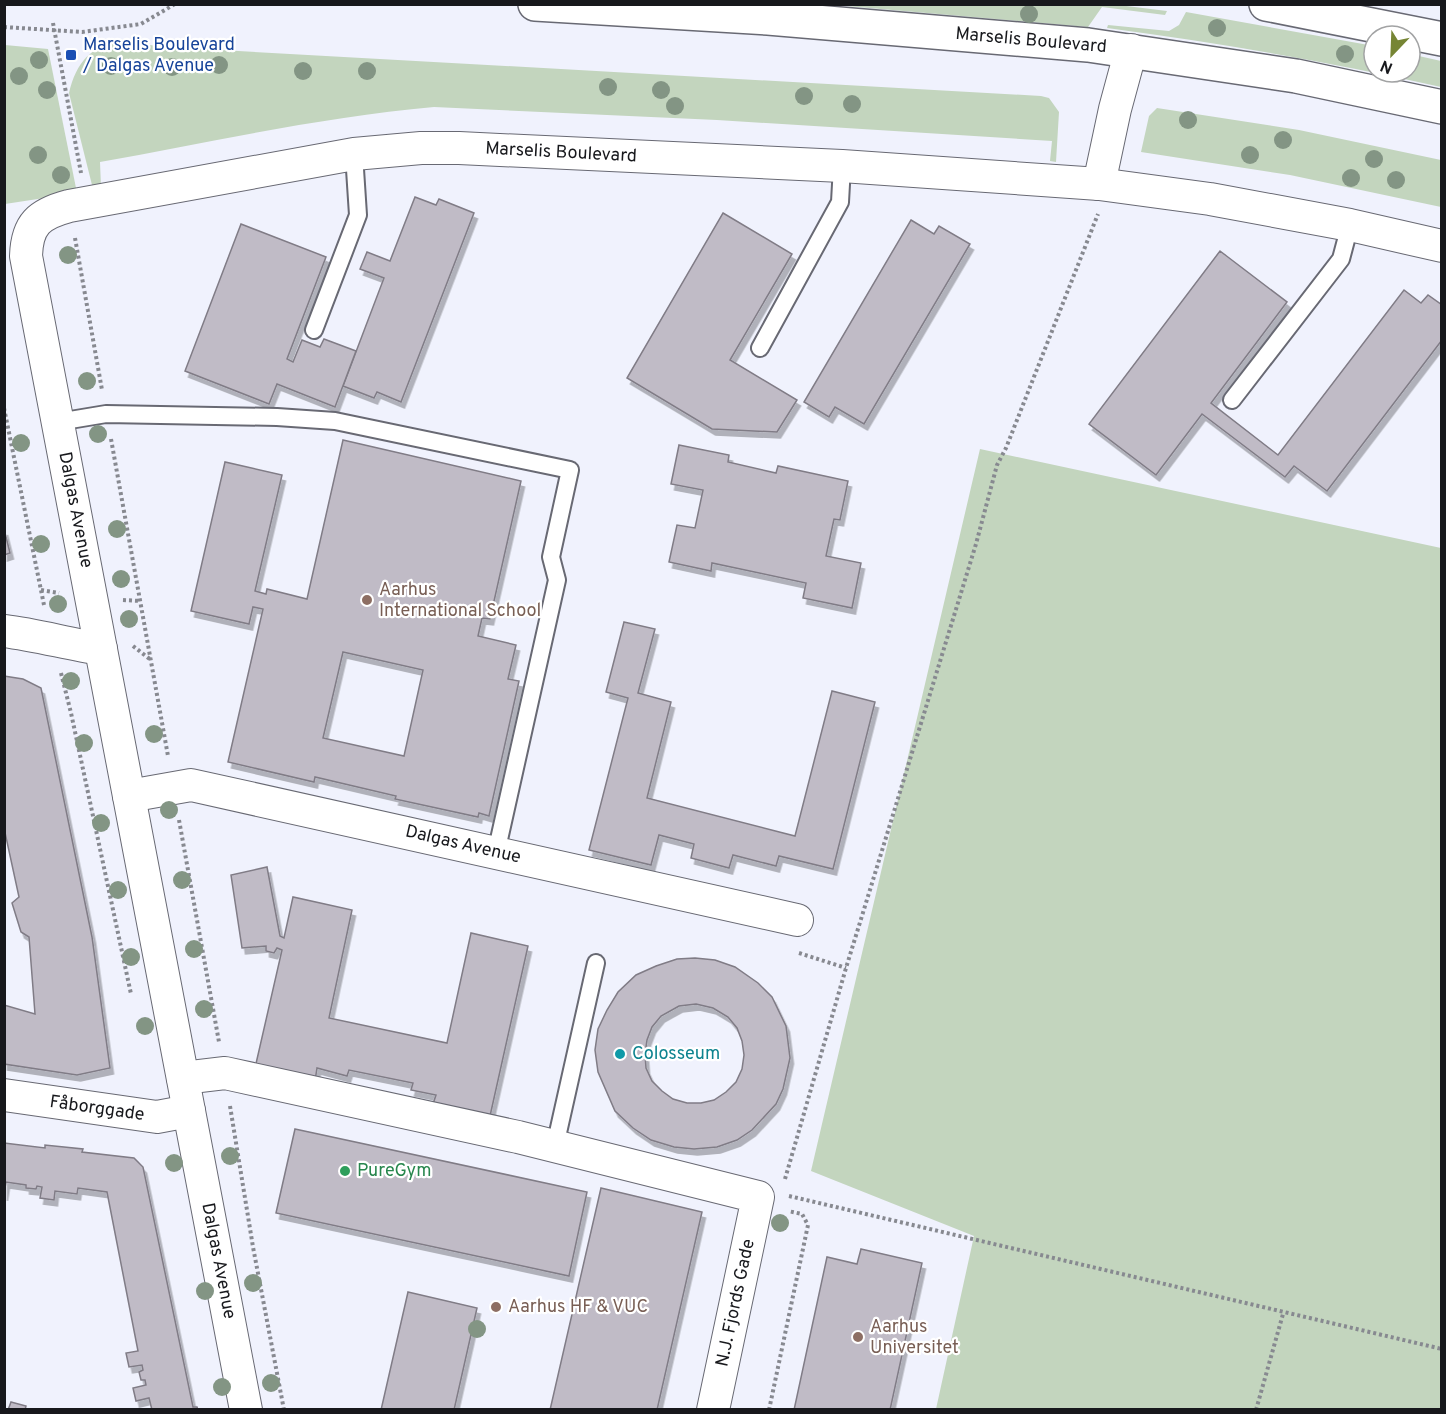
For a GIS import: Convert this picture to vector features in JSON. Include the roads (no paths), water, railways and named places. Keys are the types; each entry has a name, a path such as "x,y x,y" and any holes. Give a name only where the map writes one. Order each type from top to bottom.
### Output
{"main road":[{"name":"Marselis Boulevard","path":"535,4 768,18 1131,50 1296,76 1442,107"},
{"path":"1266,4 1442,39"}],"street":[{"name":"Marselis Boulevard","path":"1099,184 1115,109 1131,50"},
{"name":"Marselis Boulevard","path":"34,224 49,212 87,203 354,154 421,148 459,148 842,166 1099,184 1210,199 1350,225 1442,246"},
{"name":"Dalgas Avenue","path":"34,224 27,238 26,256 246,1410"},
{"path":"4,631 101,649"},
{"name":"Dalgas Avenue","path":"129,796 191,785 797,920"},
{"path":"183,1078 225,1073 555,1146"},
{"name":"Fåborggade","path":"4,1095 157,1118 189,1111"},
{"name":"N.J. Fjords Gade","path":"555,1146 765,1198 713,1410"}],"lane":[{"path":"314,330 358,215 354,154"},
{"path":"760,348 840,202 842,166"},
{"path":"1232,400 1341,259 1350,225"},
{"path":"58,422 106,414 277,417 335,421 570,470 551,557 557,580 496,853"},
{"path":"555,1146 596,963"}],"place":[{"name":"Marselis Boulevard / Dalgas Avenue","path":"71,55"},
{"name":"Aarhus International School","path":"367,600"},
{"name":"Colosseum","path":"620,1054"},
{"name":"PureGym","path":"345,1171"},
{"name":"Aarhus HF & VUC","path":"496,1307"},
{"name":"Aarhus Universitet","path":"858,1337"}]}
